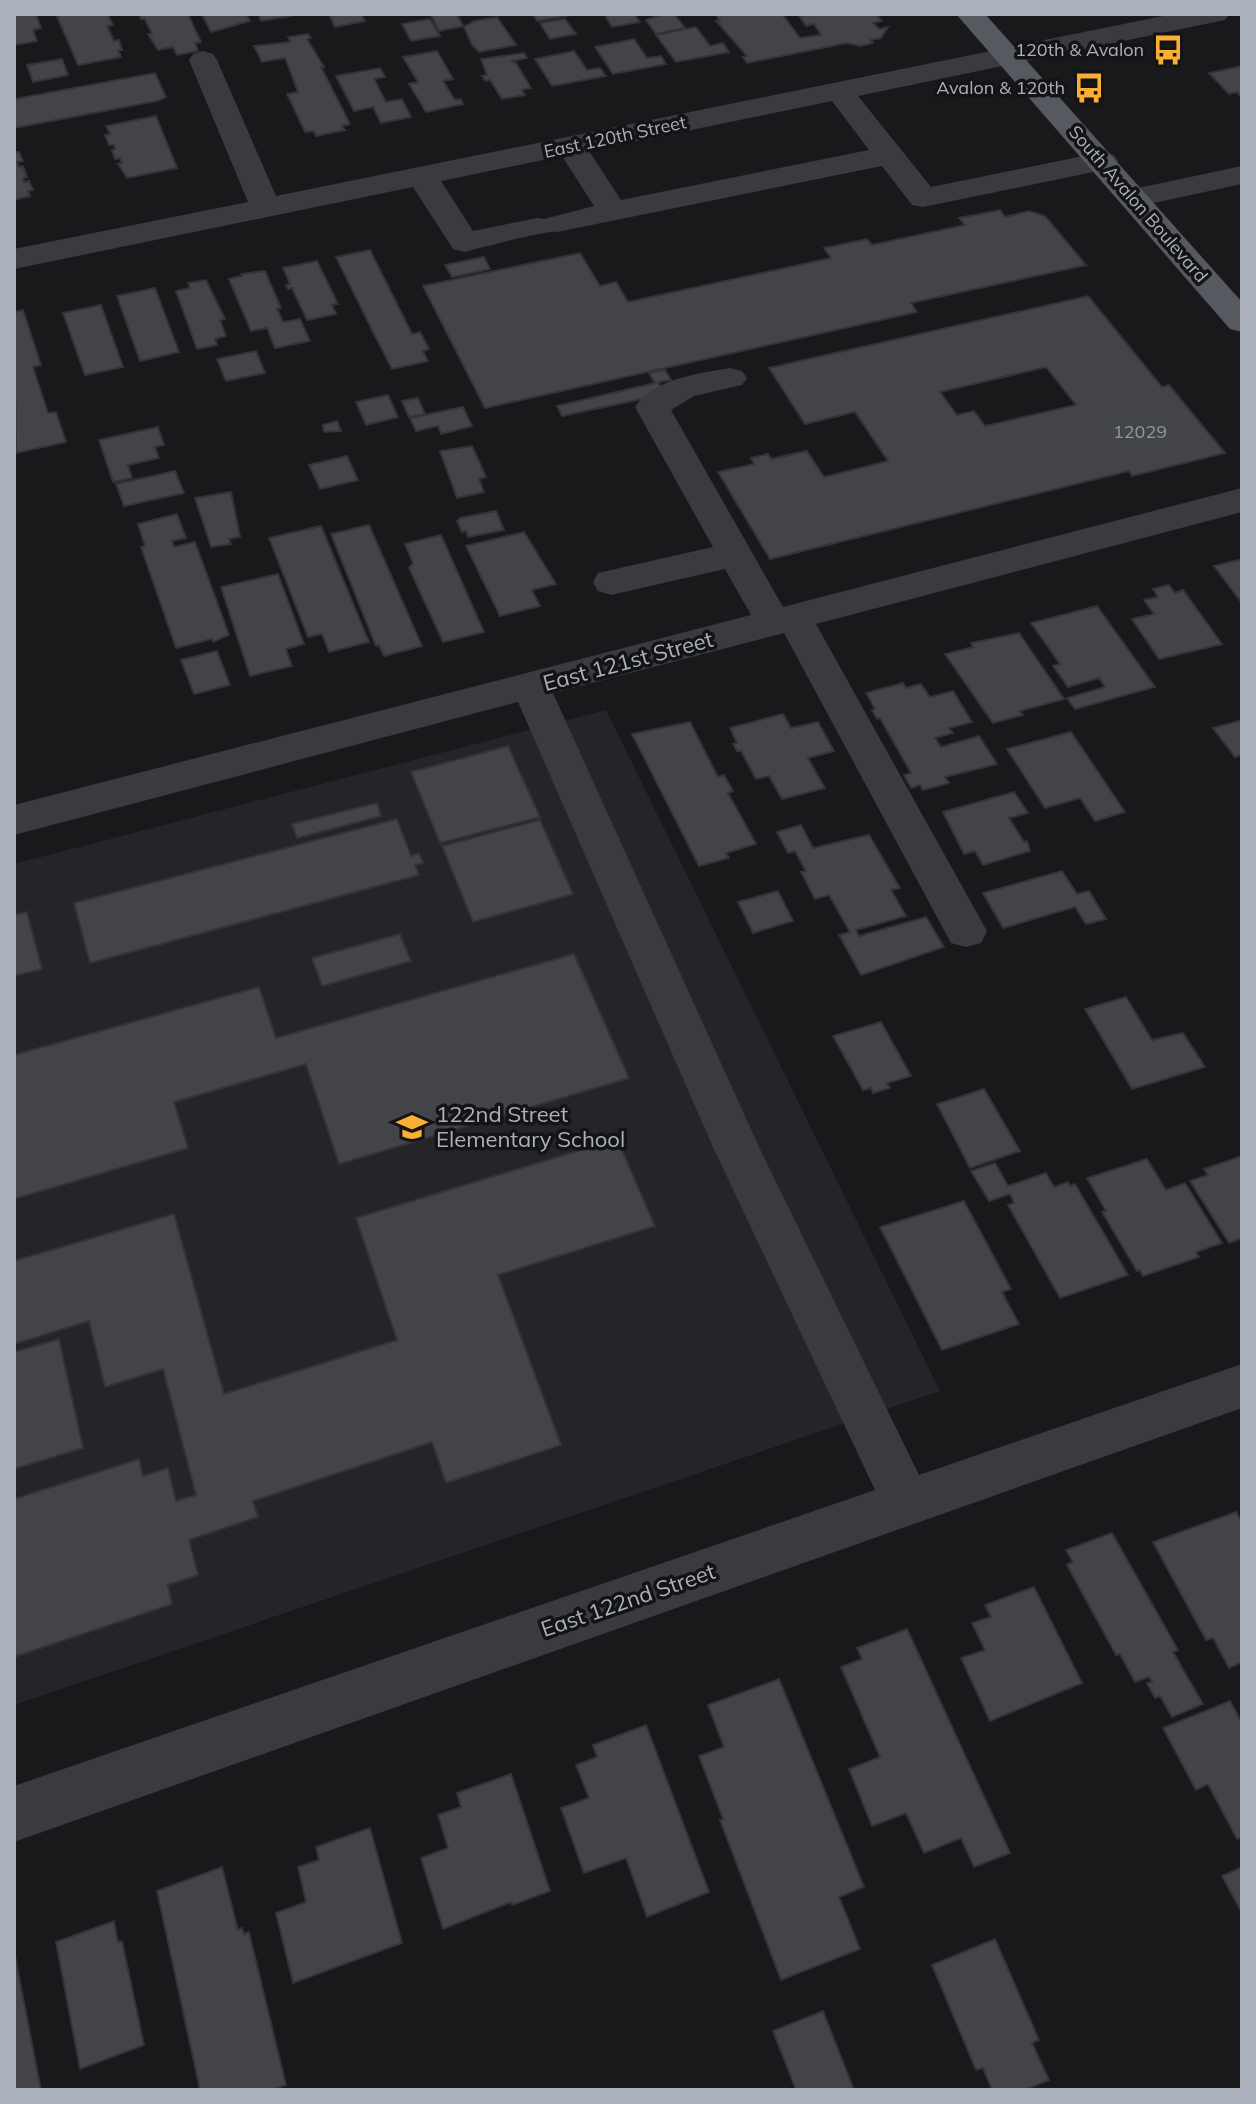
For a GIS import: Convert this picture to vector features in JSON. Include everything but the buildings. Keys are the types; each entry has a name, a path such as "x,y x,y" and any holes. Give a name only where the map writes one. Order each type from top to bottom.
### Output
{"main road":[{"name":"South Avalon Boulevard","path":"970,14 1242,322"}],"street":[{"name":"East 120th Street","path":"14,259 1007,56 1149,20 1215,14"},
{"path":"203,60 266,208"},
{"path":"839,91 923,198 1103,161"},
{"path":"571,146 613,212"},
{"path":"422,176 464,242 889,155"},
{"path":"1135,198 1242,175"},
{"path":"730,378 683,388 652,407 735,554 784,620 966,931"},
{"name":"East 121st Street","path":"14,820 1242,500"},
{"path":"611,582 735,554"},
{"path":"530,686 736,1147 907,1503"},
{"name":"East 122nd Street","path":"14,1814 1242,1386"}],"shaded area":[{"name":"122nd Street Elementary School","path":"606,710 940,1391 14,1705 14,864"}],"place":[{"name":"120th & Avalon","path":"1168,50"},
{"name":"Avalon & 120th","path":"1089,88"},
{"name":"122nd Street Elementary School","path":"412,1127"}]}
